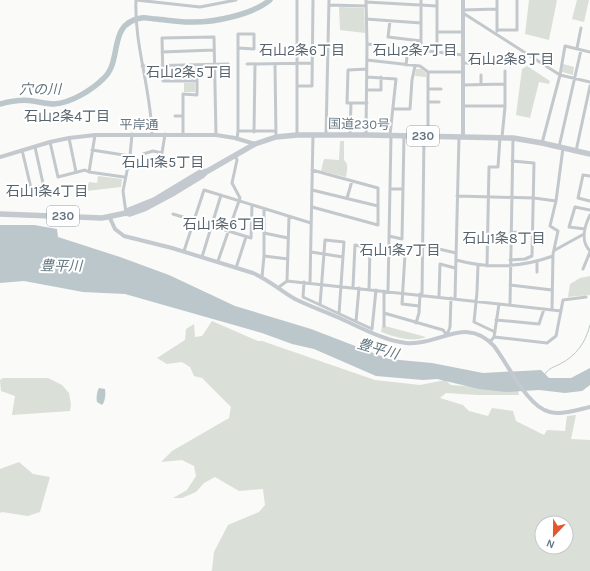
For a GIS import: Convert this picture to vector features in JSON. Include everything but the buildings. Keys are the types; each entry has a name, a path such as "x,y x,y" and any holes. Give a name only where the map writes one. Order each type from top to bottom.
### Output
{"highway":[{"name":"国道230号","path":"0,214 102,218 126,213 130,214 156,203 255,144 276,137 313,134 501,137 542,143 590,154"}],"street":[{"path":"152,134 151,118 136,23 136,0 200,7 222,1 236,0"},
{"path":"297,0 297,135"},
{"path":"297,86 312,86 313,0"},
{"path":"326,135 329,0"},
{"path":"348,0 348,6"},
{"path":"420,50 421,0"},
{"path":"437,0 437,52"},
{"path":"447,335 450,327 456,260 463,106 463,0"},
{"path":"497,0 497,35"},
{"path":"497,30 517,30 517,0"},
{"path":"329,5 348,6 366,3 437,6"},
{"path":"366,3 366,135"},
{"path":"463,11 497,9"},
{"path":"463,11 497,35 560,75 590,82"},
{"path":"366,19 421,23"},
{"path":"390,21 388,37 421,41"},
{"path":"577,48 582,28"},
{"path":"437,32 463,32"},
{"path":"237,139 238,34 254,34 254,49 238,48"},
{"path":"197,81 163,81 162,38 214,36 216,135"},
{"path":"367,44 463,55"},
{"path":"542,143 560,75 565,46 590,52"},
{"path":"406,65 408,49"},
{"path":"162,52 214,50"},
{"path":"552,310 553,256 558,231 550,226 556,201 561,147 581,50"},
{"path":"367,60 420,66 428,72 463,72"},
{"path":"463,63 479,63"},
{"path":"142,66 228,64"},
{"path":"247,64 312,64"},
{"path":"254,132 255,64"},
{"path":"275,64 276,137"},
{"path":"183,134 183,94 197,94 197,65"},
{"path":"393,109 410,109 412,80 415,66"},
{"path":"367,69 348,70 347,103 367,103"},
{"path":"416,322 421,294 428,72"},
{"path":"487,266 489,167 498,167 505,106 505,72"},
{"path":"481,75 482,84"},
{"path":"367,77 396,79 391,135 388,291"},
{"path":"367,90 381,90 381,77"},
{"path":"463,85 505,84"},
{"path":"576,151 590,86"},
{"path":"428,89 441,89"},
{"path":"428,102 439,102"},
{"path":"350,135 351,103"},
{"path":"463,106 505,106"},
{"path":"175,116 183,116"},
{"path":"238,131 276,131"},
{"path":"126,213 123,191 124,177 130,156 132,134"},
{"path":"143,154 153,151 162,153 165,134"},
{"path":"310,283 313,134"},
{"path":"89,172 95,135"},
{"name":"平岸通","path":"0,156 50,142 95,135 216,135 255,144"},
{"path":"389,236 402,239 404,136"},
{"path":"69,138 76,172"},
{"path":"510,305 510,232 513,138"},
{"path":"50,142 58,177 85,170 89,172 124,177"},
{"path":"35,147 46,197"},
{"path":"22,150 30,188 44,186"},
{"path":"92,150 130,156"},
{"path":"218,261 240,198 232,183 237,160 235,155"},
{"path":"510,260 525,259 532,256 534,198 534,163 512,161"},
{"path":"312,170 378,188 378,225 312,207"},
{"path":"590,176 583,175 578,198 590,200"},
{"path":"347,198 352,181"},
{"path":"390,189 403,189"},
{"path":"184,251 204,190 311,223"},
{"path":"312,190 378,206"},
{"path":"202,257 221,195"},
{"path":"458,196 534,198 556,201"},
{"path":"173,214 252,238 252,205"},
{"path":"585,229 569,227 575,207 590,210"},
{"path":"262,277 264,256 264,209"},
{"path":"583,269 590,251 587,248 584,234 590,215"},
{"path":"109,216 115,229 124,236 218,261 262,277 295,298 395,342 415,343 431,341 455,332 474,333 490,342 500,353 527,396 538,407 550,412 560,413 590,408"},
{"path":"287,281 289,217"},
{"path":"510,232 533,233"},
{"path":"264,233 288,238"},
{"path":"554,250 584,234"},
{"path":"236,268 246,237"},
{"path":"320,305 323,284 325,240 344,242 339,314"},
{"path":"353,287 355,244 370,248 368,289"},
{"path":"422,244 456,253"},
{"path":"389,250 405,254 402,304 419,306"},
{"path":"311,252 343,257"},
{"path":"264,256 288,259"},
{"path":"456,260 478,265 510,266 537,262 553,256"},
{"path":"536,272 537,262"},
{"path":"439,296 440,264 455,268"},
{"path":"478,265 474,322 495,332"},
{"path":"279,288 287,281 304,282 439,296 561,311"},
{"path":"304,282 302,297 372,329 376,290"},
{"path":"510,285 552,290"},
{"path":"356,321 359,288"},
{"path":"384,291 384,326"},
{"path":"494,337 547,343 556,336 563,300 586,298"},
{"path":"490,342 494,337 499,304"},
{"path":"496,320 539,324 544,309"},
{"path":"384,313 443,330 447,335"}],"shaded area":[{"path":"529,0 557,0 549,40 525,34"},
{"path":"577,0 589,0 584,22 572,19"},
{"path":"339,7 364,8 365,33 340,30"},
{"path":"563,64 574,67 573,75 562,72"},
{"path":"527,66 550,81 549,84 539,82 530,118 516,115 522,69"},
{"path":"416,69 421,69 426,73 426,77 415,76"},
{"path":"184,83 195,83 195,92 184,92"},
{"path":"340,141 344,141 344,160 347,164 346,177 321,171 324,159 339,160"},
{"path":"98,176 122,179 121,187 86,191 89,182 97,183"},
{"path":"590,276 590,295 568,297 570,284 580,278"},
{"path":"212,321 258,341 262,341 375,380 420,385 445,380 451,385 518,390 519,395 446,393 440,398 463,405 469,411 488,416 492,408 513,411 516,421 544,435 547,430 565,431 567,416 576,415 571,439 590,440 590,571 211,571 214,552 228,525 259,512 265,505 263,489 239,491 215,477 204,483 196,492 182,498 173,498 187,490 196,476 194,466 182,460 161,462 172,451 229,418 231,407 202,378 194,376 190,367 182,362 167,364 157,358 185,340 186,329 194,324 195,337 202,336"},
{"path":"382,326 426,337 420,339 409,339 398,337 381,332"},
{"path":"3,378 48,378 62,385 69,393 71,405 70,411 12,415 15,396 1,391 0,380"},
{"path":"19,462 33,474 50,477 40,512 28,516 2,512 0,513 0,469"}],"water":[{"name":"豊平川","path":"0,225 34,225 57,229 58,237 169,275 235,306 311,329 389,359 432,363 483,373 541,370 549,378 571,378 590,368 590,385 582,391 565,393 539,390 506,392 479,389 437,379 423,380 376,376 314,349 292,344 262,333 125,294 83,292 24,281 0,283"},
{"path":"99,388 105,389 105,398 102,405 97,402"}],"waterway":[{"name":"穴の川","path":"0,104 25,100 51,104 61,103 94,87 110,70 119,35 124,27 130,22 141,18 185,22 209,21 243,14 270,0"},
{"path":"545,374 550,369 566,361 580,348 590,325"}],"district":[{"name":"石山2条6丁目","path":"302,50"},
{"name":"石山2条7丁目","path":"415,50"},
{"name":"石山2条8丁目","path":"511,59"},
{"name":"石山2条5丁目","path":"189,72"},
{"name":"石山2条4丁目","path":"67,116"},
{"name":"石山1条5丁目","path":"163,162"},
{"name":"石山1条4丁目","path":"47,191"},
{"name":"石山1条6丁目","path":"224,224"},
{"name":"石山1条8丁目","path":"504,238"},
{"name":"石山1条7丁目","path":"400,250"}]}
